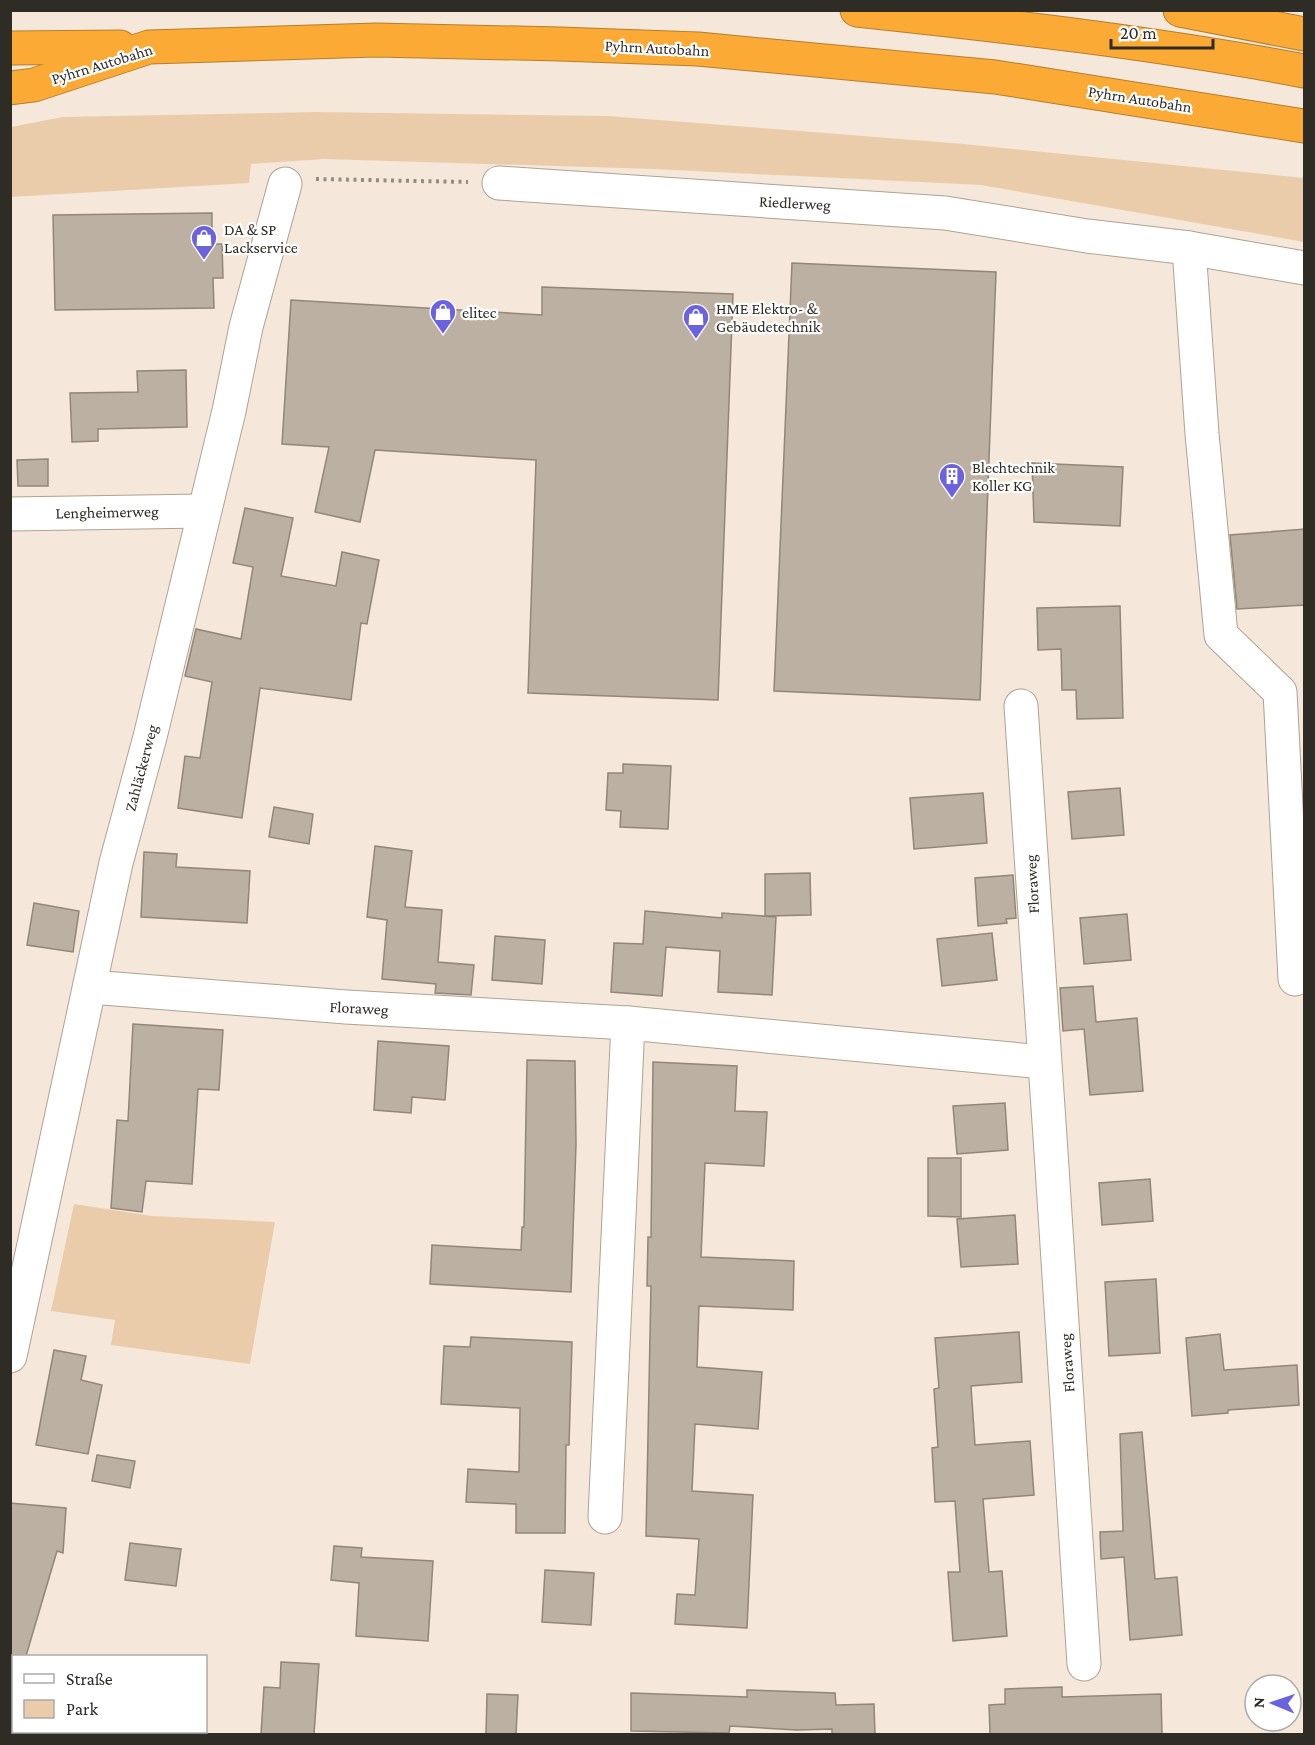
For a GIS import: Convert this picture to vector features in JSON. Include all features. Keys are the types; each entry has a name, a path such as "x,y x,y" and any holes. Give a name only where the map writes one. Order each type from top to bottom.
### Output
{"highway":[{"path":"857,10 1216,54 1305,72"},
{"path":"1180,10 1305,34"},
{"name":"Pyhrn Autobahn","path":"10,88 34,85 149,47 376,40 698,50 995,76 1305,126"},
{"path":"10,48 149,47"}],"street":[{"name":"Riedlerweg","path":"499,183 945,213 1305,268"},
{"name":"Zahläckerweg","path":"10,1356 116,863 150,737 229,411 246,327 285,184"},
{"path":"1189,249 1202,434 1221,635 1280,692 1295,980"},
{"name":"Lengheimerweg","path":"10,514 204,511"},
{"name":"Floraweg","path":"1021,706 1043,1062 1068,1370 1084,1664"},
{"name":"Floraweg","path":"90,987 334,1007 628,1023 1043,1062"},
{"path":"605,1517 628,1023"}],"path":[{"path":"285,184 291,178 499,183"}],"green space":[{"path":"317,112 608,116 964,144 1304,178 1304,242 981,185 654,169 324,159 251,164 249,183 11,197 11,127 63,117"},
{"path":"74,1204 152,1216 275,1222 250,1364 111,1345 115,1320 51,1311"}],"building":[{"path":"212,213 212,244 222,244 223,278 213,278 214,308 55,310 53,215"},
{"name":"Blechtechnik Koller KG","path":"792,263 996,272 980,700 774,691"},
{"path":"542,287 733,294 718,700 528,693 536,460 375,450 360,522 315,512 329,447 282,444 291,300 542,315"},
{"path":"186,370 187,427 98,429 98,441 72,442 70,393 138,392 137,371"},
{"path":"48,459 48,486 18,486 17,460"},
{"path":"1032,463 1123,467 1120,526 1034,522"},
{"path":"245,508 293,518 281,576 336,586 342,552 379,560 367,624 361,623 351,700 260,688 242,818 178,808 185,756 200,758 212,682 185,676 196,629 241,639 253,567 233,563"},
{"path":"1305,529 1305,605 1237,609 1230,535"},
{"path":"1120,606 1123,718 1077,719 1076,690 1062,690 1061,649 1038,650 1037,608"},
{"path":"623,764 671,766 668,829 620,827 621,811 606,810 608,773 623,773"},
{"path":"1120,788 1124,835 1072,839 1068,792"},
{"path":"983,793 987,843 914,849 910,798"},
{"path":"274,807 313,814 309,844 269,837"},
{"path":"375,846 412,851 405,907 442,910 438,962 474,965 471,995 435,993 436,984 382,979 387,920 367,917"},
{"path":"144,852 177,854 176,867 250,871 247,923 141,917"},
{"path":"810,873 811,915 765,916 765,874"},
{"path":"1013,875 1016,918 1006,919 1007,923 978,926 975,878"},
{"path":"34,903 79,911 73,952 27,945"},
{"path":"645,911 722,918 722,913 776,917 772,995 718,992 720,951 666,947 662,996 611,992 614,943 643,944"},
{"path":"1127,914 1131,960 1084,964 1080,918"},
{"path":"992,933 997,980 942,986 937,939"},
{"path":"495,936 545,940 542,984 492,980"},
{"path":"1093,986 1096,1022 1137,1018 1143,1091 1090,1095 1084,1029 1063,1031 1060,988"},
{"path":"133,1024 223,1030 219,1090 198,1089 192,1184 146,1181 142,1212 111,1208 117,1120 128,1121"},
{"path":"378,1041 449,1046 445,1100 412,1097 411,1113 374,1110"},
{"path":"527,1060 575,1061 576,1144 571,1292 430,1284 432,1245 521,1250 522,1227 524,1227"},
{"path":"653,1062 737,1066 735,1111 767,1112 764,1166 705,1163 701,1257 794,1261 793,1310 699,1306 697,1367 762,1372 758,1429 695,1424 692,1491 753,1495 747,1628 675,1624 677,1594 695,1595 699,1539 646,1536 651,1286 647,1286 648,1237 651,1237"},
{"path":"1005,1103 1008,1150 957,1154 953,1106"},
{"path":"928,1158 961,1158 961,1217 928,1216"},
{"path":"1150,1179 1153,1221 1102,1225 1099,1183"},
{"path":"1015,1215 1018,1264 961,1267 957,1219"},
{"path":"1156,1279 1160,1353 1109,1356 1105,1282"},
{"path":"1019,1332 1022,1382 971,1386 975,1445 1030,1441 1034,1495 983,1499 989,1572 1002,1571 1007,1636 953,1641 948,1572 960,1572 955,1501 935,1502 932,1448 938,1447 934,1389 939,1388 935,1338"},
{"path":"1220,1334 1224,1370 1297,1365 1299,1405 1228,1410 1228,1413 1192,1416 1186,1338"},
{"path":"471,1337 572,1342 569,1445 566,1445 565,1533 516,1533 516,1504 466,1502 468,1469 519,1472 520,1408 441,1404 444,1346 470,1347"},
{"path":"54,1350 86,1356 81,1380 102,1385 88,1454 36,1445"},
{"path":"1142,1432 1155,1579 1177,1577 1182,1635 1130,1640 1124,1557 1101,1559 1100,1532 1123,1531 1120,1434"},
{"path":"97,1455 135,1461 130,1488 92,1481"},
{"path":"10,1503 66,1508 63,1553 57,1551 26,1655 12,1655 12,1684 10,1683"},
{"path":"130,1543 181,1549 176,1586 125,1580"},
{"path":"334,1546 362,1548 361,1557 433,1561 428,1641 356,1636 359,1583 331,1580"},
{"path":"545,1570 594,1573 591,1625 542,1622"},
{"path":"281,1662 319,1664 314,1734 261,1734 264,1687 280,1688"},
{"path":"1062,1687 1062,1697 1161,1694 1162,1734 990,1734 989,1705 1005,1704 1005,1689"},
{"path":"747,1690 835,1693 836,1705 874,1704 875,1734 832,1734 832,1729 796,1730 730,1726 729,1733 631,1731 631,1693 747,1697"},
{"path":"487,1694 518,1695 516,1734 486,1734"}],"place":[{"name":"DA & SP Lackservice","path":"204,261"},
{"name":"elitec","path":"443,335"},
{"name":"HME Elektro- & Gebäudetechnik","path":"696,340"},
{"name":"Blechtechnik Koller KG","path":"952,499"}]}
